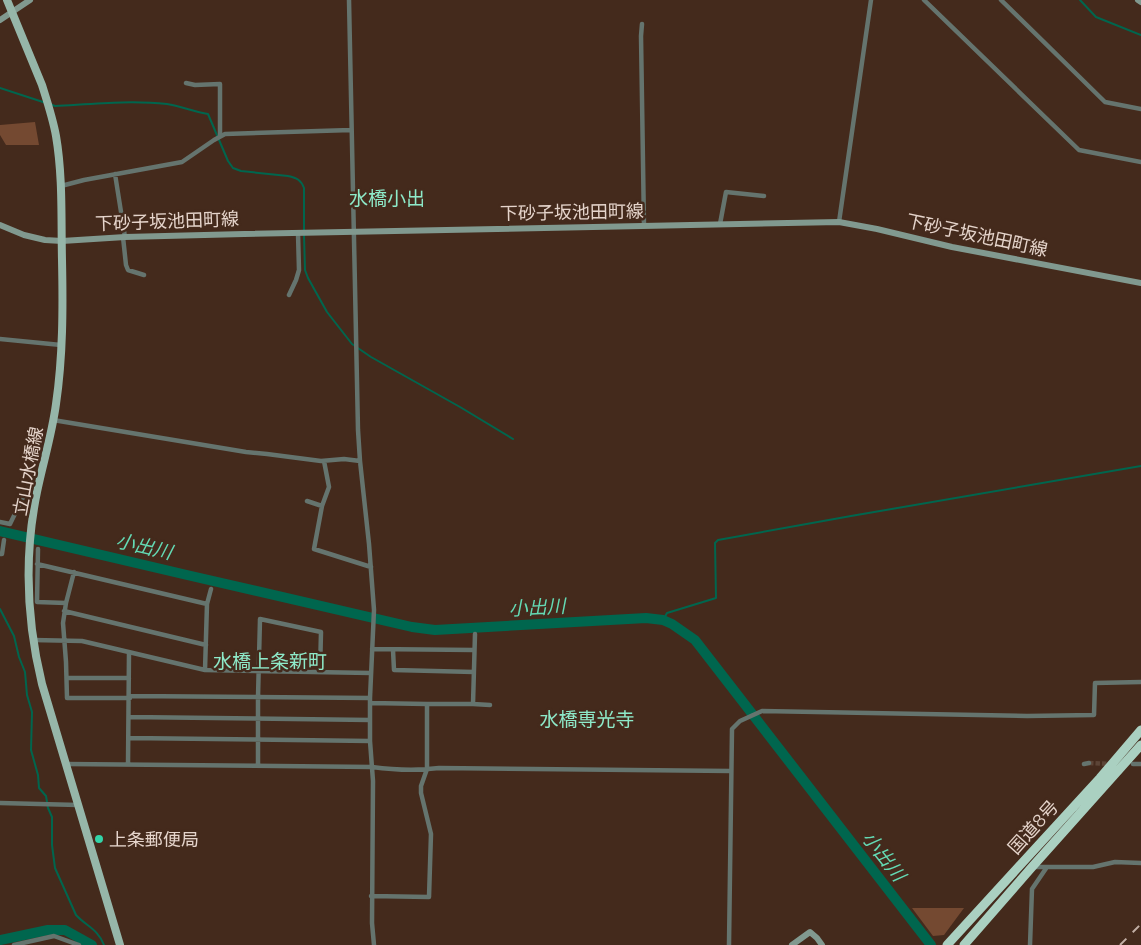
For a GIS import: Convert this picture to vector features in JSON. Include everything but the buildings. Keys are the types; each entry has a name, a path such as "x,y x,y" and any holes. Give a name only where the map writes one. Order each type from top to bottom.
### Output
{"highway":[{"name":"国道8号","path":"948,944 1100,778 1141,730"},
{"name":"国道8号","path":"964,945 1141,745"}],"main road":[{"name":"立山水橋線","path":"7,0 42,85 50,111 56,134 61,186 62,345 60,378 54,420 38,485 32,521 31,533 34,547 29,586 33,640 42,684 120,945"},
{"path":"0,20 30,0"},
{"name":"下砂子坂池田町線","path":"0,225 24,235 45,240 62,240 124,237 839,222 952,247 1141,282"},
{"path":"792,945 810,932 822,945"}],"street":[{"path":"348,0 360,461 374,610 370,701 373,781 371,896 374,945"},
{"path":"839,222 871,0"},
{"path":"924,0 1079,150 1141,162"},
{"path":"1001,0 1105,102 1141,109"},
{"path":"642,24 644,226"},
{"path":"186,83 195,85 220,84 220,136"},
{"path":"61,186 182,162 225,134 351,130"},
{"path":"115,174 126,265 128,270 144,275"},
{"path":"720,224 726,192 764,196"},
{"path":"289,295 299,270 298,233"},
{"path":"0,339 62,345"},
{"path":"54,420 246,452 324,461 344,459 360,461"},
{"path":"324,461 329,487 322,506 314,549 371,567"},
{"path":"0,522 10,524 30,483 38,485"},
{"path":"307,501 322,506"},
{"path":"0,554 2,554 4,540"},
{"path":"34,547 37,564 37,602 66,603"},
{"path":"37,564 208,604"},
{"path":"74,572 64,611 63,623 67,698 258,697 428,704 490,704"},
{"path":"205,670 208,604 211,589"},
{"path":"64,611 206,645"},
{"path":"258,766 260,619 321,632 320,672"},
{"path":"473,704 475,634"},
{"path":"33,640 82,641 205,670 372,673"},
{"path":"372,649 474,650"},
{"path":"393,650 394,670 474,672"},
{"path":"128,764 129,652"},
{"path":"67,678 130,678"},
{"path":"729,945 732,729 740,721 762,712 1027,716 1094,715 1095,682 1141,682"},
{"path":"371,896 429,897 431,834 420,786 427,770 428,704"},
{"path":"129,717 370,720"},
{"path":"129,738 370,741"},
{"path":"66,764 372,767 394,770 439,768 731,771"},
{"path":"1133,764 1141,764"},
{"path":"0,803 78,806"},
{"path":"1032,867 1093,867 1115,862 1141,863"},
{"path":"1030,945 1032,888 1047,867"},
{"path":"14,945 54,936 78,945"}],"shaded area":[{"path":"35,122 39,145 6,145 0,135 0,125"},
{"path":"912,908 964,908 944,935 933,936"}],"waterway":[{"path":"1080,0 1096,17 1141,35"},
{"path":"0,88 46,103"},
{"path":"50,104 55,106 139,102 172,105 208,114 228,161 233,168 241,171 288,176 302,183 304,188 304,230"},
{"path":"304,235 305,270 308,278 327,312 352,344 371,357 513,439"},
{"path":"663,620 667,613 716,598 715,543 718,540 1141,466"},
{"name":"小出川","path":"0,531 412,627 435,630 646,618 663,620 672,624 695,640 931,945"},
{"path":"0,609 14,636 25,672 27,695 32,712 31,750 38,775 39,788 46,796 52,817 52,845 55,868 76,915 95,931 104,945"},
{"path":"0,940 48,930 65,930 92,945"}],"tunnel":[{"path":"1089,763 1111,764"}],"railway":[{"path":"1120,945 1141,924"}],"place":[{"name":"上条郵便局","path":"99,839"}],"district":[{"name":"水橋小出","path":"387,198"},
{"name":"水橋上条新町","path":"270,661"},
{"name":"水橋専光寺","path":"587,719"}]}
